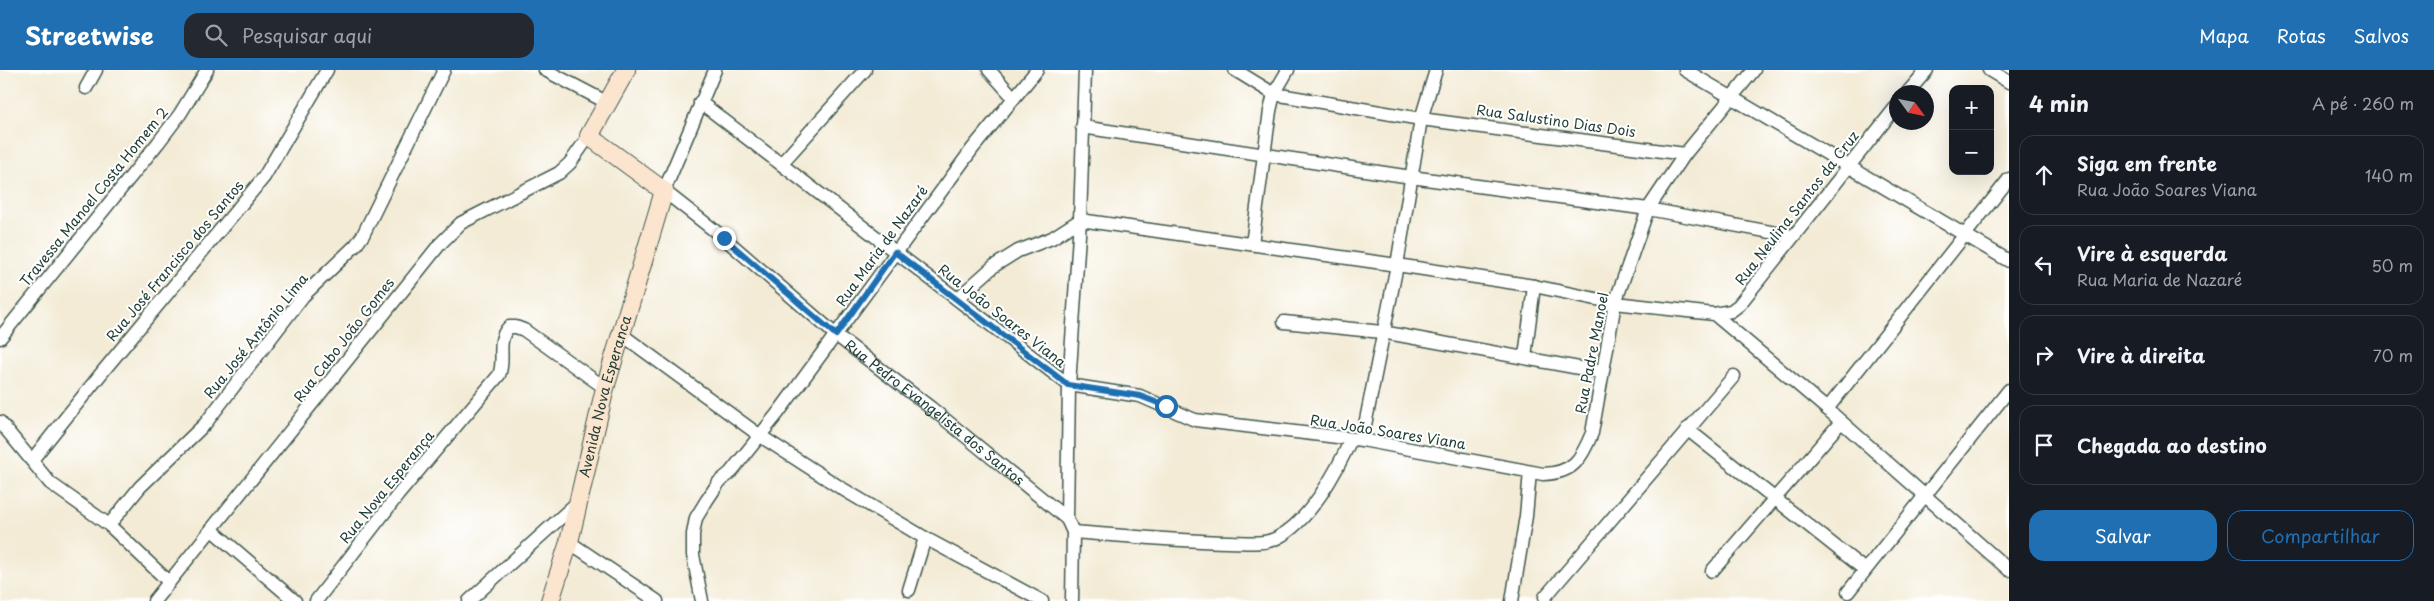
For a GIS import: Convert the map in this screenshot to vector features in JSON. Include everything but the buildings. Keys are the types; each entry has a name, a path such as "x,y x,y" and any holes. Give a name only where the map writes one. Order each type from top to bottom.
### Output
{"main road":[{"path":"626,70 589,136 664,191"},
{"name":"Avenida Nova Esperanca","path":"550,601 569,542 621,334 664,191"}],"street":[{"path":"86,88 96,70"},
{"name":"Travessa Manoel Costa Homem 2","path":"0,338 158,143 180,114 207,70"},
{"name":"Rua José Francisco dos Santos","path":"32,460 264,177 327,70"},
{"name":"Rua José Antônio Lima","path":"109,526 140,487 189,442 205,424 303,296 356,245 363,235 444,70"},
{"path":"545,70 608,103"},
{"path":"664,191 715,70"},
{"path":"781,164 865,70"},
{"path":"989,70 1014,98"},
{"name":"Rua Maria de Nazaré","path":"702,601 693,555 692,534 696,518 720,482 730,473 778,413 973,148 1038,70"},
{"path":"1072,601 1073,532 1067,519 1068,385 1080,220 1085,70"},
{"path":"1234,70 1274,94"},
{"path":"1252,244 1270,111 1274,94 1288,70"},
{"path":"1073,532 1200,542 1269,541 1288,530 1320,496 1357,439 1397,265 1410,177 1422,119 1436,70"},
{"path":"1685,70 2009,261"},
{"name":"Rua Padre Manoel","path":"1543,474 1558,474 1571,468 1586,449 1592,433 1601,372 1615,303 1648,209 1685,154 1754,70"},
{"path":"1914,85 1927,70"},
{"path":"1989,70 2009,82"},
{"name":"Rua Salustino Dias Dois","path":"1274,94 1422,119 1685,154"},
{"name":"Rua João Soares Viana","path":"700,102 1068,385 1140,396 1195,420 1357,439 1543,474"},
{"name":"Rua Neulina Santos da Cruz","path":"1714,314 1731,311 1739,305 1889,116"},
{"path":"1082,127 1410,177 1648,209 1792,236"},
{"name":"Rua Cabo João Gomes","path":"154,601 440,244 462,223 559,173 570,163 589,136"},
{"path":"1827,410 2009,179"},
{"name":"Rua Pedro Evangelista dos Santos","path":"664,191 724,238 836,335 931,408 1067,519"},
{"path":"957,299 994,266 1018,251 1052,238 1080,220 1534,286 1615,303 1714,314 1841,422 2009,570"},
{"path":"1525,357 1534,286"},
{"path":"1284,322 1382,332 1601,372"},
{"name":"Rua Nova Esperança","path":"316,601 398,495 484,394 502,370 501,339 504,332 509,328 516,327 524,330 606,388"},
{"path":"621,334 759,435 841,488 1020,596 1042,601"},
{"path":"1546,596 1734,376"},
{"path":"1848,592 2009,390"},
{"path":"0,422 50,483 109,526 169,582"},
{"path":"1712,571 1841,422"},
{"path":"1687,429 1865,570"},
{"path":"1512,601 1526,516 1530,472"},
{"path":"469,601 580,500"},
{"path":"212,530 295,601"},
{"path":"909,590 925,538"},
{"path":"569,542 657,601"}],"route":[{"path":"724,238 836,335 895,252 1012,340 1068,385 1140,396 1166,406"}]}
